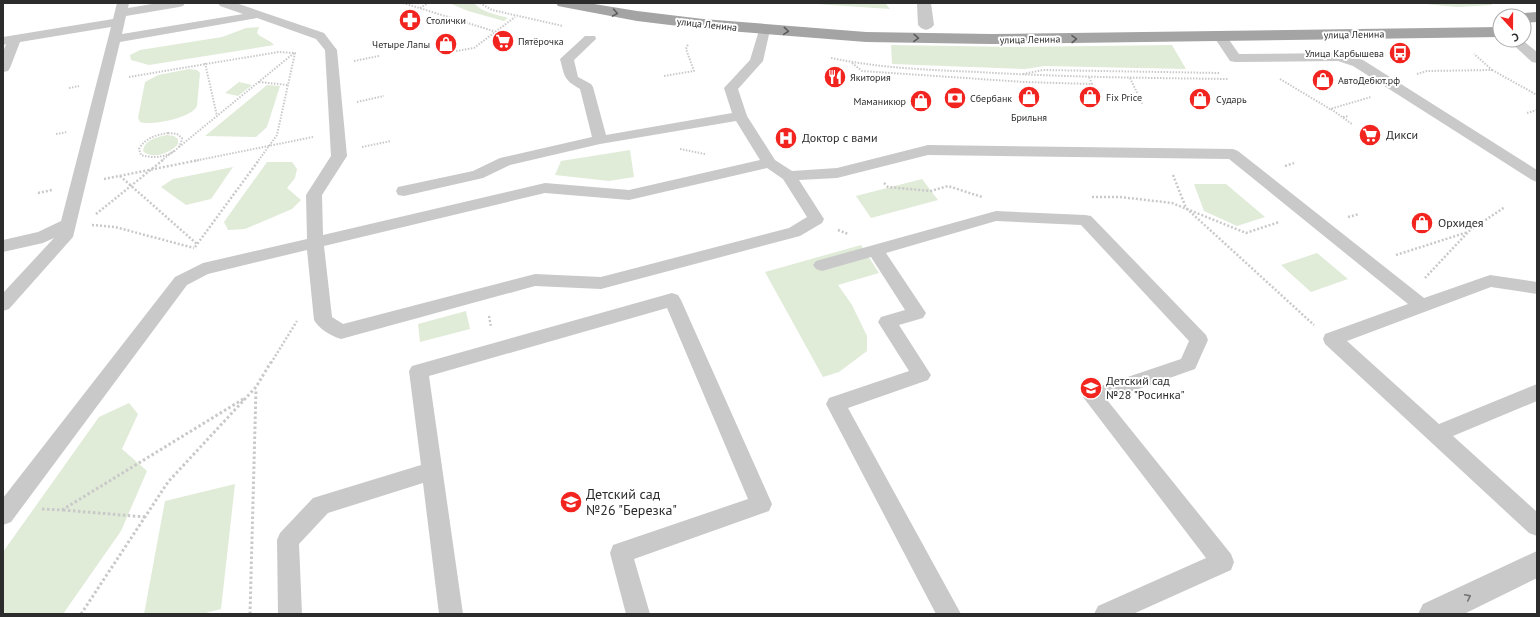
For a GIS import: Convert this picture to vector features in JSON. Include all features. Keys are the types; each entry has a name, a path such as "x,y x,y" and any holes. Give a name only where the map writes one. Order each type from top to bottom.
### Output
{"main road":[{"name":"улица Ленина","path":"563,3 637,16 764,30 866,37 976,39 1220,37 1492,32"},
{"name":"улица Ленина","path":"642,3 767,17 926,25 1038,26 1492,18"}],"street":[{"path":"924,3 926,25"},
{"path":"1433,614 1536,565"}],"lane":[{"path":"3,68 9,40 121,12 179,3"},
{"path":"224,3 320,36 331,50 339,156 314,195 315,243 323,320 341,332 535,280 601,283 794,232 816,220 789,176 769,163 740,116 731,88 756,61 764,30"},
{"path":"3,304 76,224 78,185 121,12"},
{"path":"114,39 257,15"},
{"path":"1220,37 1235,58 1339,57 1358,63 1537,177"},
{"path":"590,39 567,59 572,79 586,87 600,140"},
{"path":"1524,48 1536,58"},
{"path":"404,191 478,175 505,161 600,140 740,116"},
{"path":"789,176 837,173 928,150 1233,154 1414,301"},
{"path":"6,511 182,280 203,269 545,188 629,195 769,163"},
{"path":"822,265 996,216 1085,220 1199,340 1188,364 1092,397 1223,562 1106,614"},
{"path":"3,246 43,237 76,224"},
{"path":"875,250 917,312 887,322 921,375 836,404 950,614"},
{"path":"1537,288 1490,281 1414,301 1332,339 1537,526"},
{"path":"451,614 419,371 672,300 761,504 621,553 638,614"},
{"path":"1436,434 1537,392"},
{"path":"290,614 288,540 321,505 432,471"}],"path":[{"path":"403,3 503,34"},
{"path":"420,8 428,3"},
{"path":"456,51 474,48 515,16"},
{"path":"76,224 131,186 295,53 320,36"},
{"path":"664,76 694,71 686,49 690,39"},
{"path":"104,82 278,52 295,53"},
{"path":"1473,52 1492,70 1537,96"},
{"path":"194,248 277,135 295,53"},
{"path":"829,57 852,63 892,68 1018,75 1234,79"},
{"path":"852,63 862,70 872,72 963,79 1092,84 1089,77"},
{"path":"205,64 217,116"},
{"path":"1018,75 1043,70 1222,73"},
{"path":"1330,109 1393,86 1427,71 1492,70"},
{"path":"1279,77 1281,80 1343,117 1352,124"},
{"path":"1130,78 1143,105"},
{"path":"1274,80 1281,80"},
{"path":"259,82 288,85"},
{"path":"1527,113 1537,110"},
{"path":"1343,117 1349,116"},
{"path":"664,129 670,147 706,155"},
{"path":"78,185 337,132"},
{"path":"175,150 159,156 148,157 141,155 139,149 143,143 151,138 168,133 181,136 183,140 179,147"},
{"path":"1166,153 1186,208 1315,327 1332,339"},
{"path":"871,164 888,187 931,191 948,186 983,197"},
{"path":"120,176 197,244"},
{"path":"1369,264 1469,231 1505,207"},
{"path":"76,224 115,227 194,248"},
{"path":"1414,301 1469,231"},
{"path":"194,248 203,269"},
{"path":"81,614 168,482 256,387 298,320"},
{"path":"250,614 256,387"},
{"path":"62,510 249,395"},
{"path":"6,511 62,510 145,517"}],"green space":[{"path":"449,3 474,3 485,11 508,18 504,21 468,11"},
{"path":"802,3 875,3 886,4 890,9"},
{"path":"1415,3 1491,3 1492,5 1457,7"},
{"path":"259,27 257,33 274,45 149,65 131,60 130,55 140,50 222,37 246,28"},
{"path":"891,45 1015,47 1172,45 1186,69 1044,66 1026,69 892,64"},
{"path":"189,69 197,70 200,73 197,106 194,110 180,117 162,122 140,122 138,118 145,82 158,75"},
{"path":"239,82 252,85 238,96 225,93"},
{"path":"267,85 280,86 267,127 256,137 205,136"},
{"path":"167,135 174,136 178,139 178,144 171,150 166,153 156,155 147,154 143,151 148,142 155,138"},
{"path":"630,150 634,177 609,181 555,175 561,161"},
{"path":"267,162 292,162 297,169 295,178 287,188 301,200 292,209 245,229 228,230 224,222"},
{"path":"233,167 211,199 186,205 161,187 173,179"},
{"path":"922,179 938,200 871,218 856,196"},
{"path":"1194,184 1226,184 1265,217 1237,226 1204,211"},
{"path":"861,245 879,273 838,285 852,305 867,336 867,351 839,372 823,377 765,272"},
{"path":"1317,253 1348,279 1311,292 1281,265"},
{"path":"466,311 470,329 420,342 418,324"},
{"path":"129,403 138,414 122,449 147,471 121,531 63,614 3,614 3,552 99,417"},
{"path":"235,484 221,609 202,614 144,614 165,501"}],"place":[{"name":"Столички","path":"410,20"},
{"name":"Пятёрочка","path":"503,41"},
{"name":"Четыре Лапы","path":"446,44"},
{"name":"Улица Карбышева","path":"1400,53"},
{"name":"Якитория","path":"835,77"},
{"name":"АвтоДебют.рф","path":"1323,80"},
{"name":"Брильня","path":"1029,97"},
{"name":"Fix Price","path":"1090,97"},
{"name":"Сбербанк","path":"955,98"},
{"name":"Сударь","path":"1200,99"},
{"name":"Маманикюр","path":"921,101"},
{"name":"Дикси","path":"1370,135"},
{"name":"Доктор с вами","path":"786,138"},
{"name":"Орхидея","path":"1422,223"},
{"name":"Детский сад №28 \"Росинка\"","path":"1091,388"},
{"name":"Детский сад №26 \"Березка\"","path":"571,502"}]}
